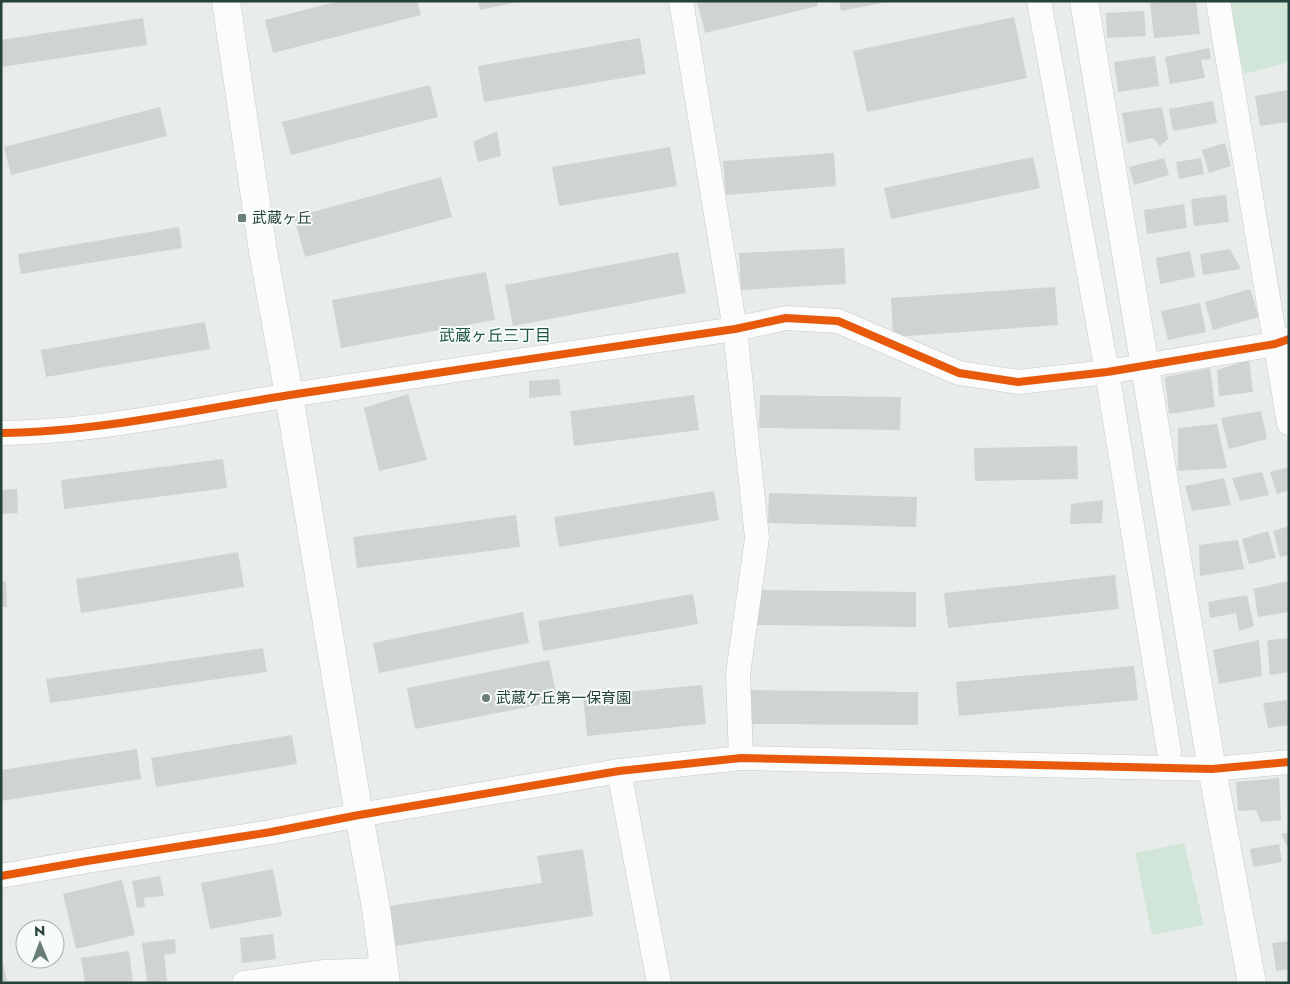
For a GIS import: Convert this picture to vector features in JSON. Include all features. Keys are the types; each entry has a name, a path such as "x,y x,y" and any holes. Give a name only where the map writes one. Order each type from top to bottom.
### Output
{"street":[{"path":"226,1 263,252 376,908 385,976 324,972 244,983"},
{"path":"681,1 735,329 756,538 738,674 741,758"},
{"path":"1039,1 1107,372 1169,751"},
{"path":"1218,1 1282,341 1289,423"},
{"path":"1086,2 1144,366 1212,769 1252,983"},
{"path":"1,434 28,433 125,422 289,395 735,329 786,318 838,321 959,373 1018,382 1107,372 1282,341"},
{"path":"1,876 271,832 359,815 619,771 741,758 1212,769 1289,762"},
{"path":"619,771 659,983"}],"green space":[{"path":"1227,1 1289,1 1289,62 1244,74"},
{"path":"1184,843 1204,925 1152,935 1135,853"}],"building":[{"path":"339,1 417,1 421,15 273,53 265,20"},
{"path":"478,1 518,1 518,2 480,10"},
{"path":"697,1 817,1 818,6 705,33"},
{"path":"839,1 887,1 887,2 841,11"},
{"path":"1196,1 1200,34 1154,38 1150,3"},
{"path":"1144,11 1146,36 1107,38 1106,13"},
{"path":"1014,17 1027,78 867,112 853,51"},
{"path":"143,18 147,45 1,67 1,40"},
{"path":"640,38 646,74 484,102 478,66"},
{"path":"1209,48 1211,59 1201,60 1205,78 1170,84 1165,57"},
{"path":"1155,56 1159,86 1118,92 1114,62"},
{"path":"430,85 438,117 291,155 282,122"},
{"path":"1289,90 1289,122 1260,126 1255,96"},
{"path":"1213,101 1217,123 1173,131 1169,109"},
{"path":"160,107 167,136 11,175 4,147"},
{"path":"1162,107 1168,139 1160,146 1153,138 1127,143 1122,113"},
{"path":"497,131 501,156 478,162 473,142"},
{"path":"1225,143 1231,166 1209,173 1202,150"},
{"path":"670,147 677,186 559,206 552,167"},
{"path":"834,153 836,186 726,195 723,161"},
{"path":"1033,157 1040,188 891,219 884,188"},
{"path":"1164,158 1169,175 1134,185 1129,167"},
{"path":"1201,158 1204,174 1179,179 1176,162"},
{"path":"441,177 452,217 305,257 294,217"},
{"path":"1226,195 1229,222 1194,226 1191,199"},
{"path":"1184,204 1187,228 1147,234 1144,210"},
{"path":"179,227 182,248 21,274 18,254"},
{"path":"844,248 846,284 741,290 739,253"},
{"path":"1230,249 1241,269 1203,275 1200,254"},
{"path":"1190,251 1195,277 1160,284 1156,258"},
{"path":"678,252 686,293 513,326 505,285"},
{"path":"486,272 495,320 341,348 332,300"},
{"path":"1055,287 1058,325 893,337 891,298"},
{"path":"1250,289 1259,317 1213,330 1205,302"},
{"path":"1200,303 1206,332 1168,340 1161,311"},
{"path":"205,322 210,349 46,377 41,350"},
{"path":"1249,360 1253,392 1219,396 1217,370"},
{"path":"1210,368 1215,407 1169,414 1165,377"},
{"path":"559,379 561,395 529,398 529,381"},
{"path":"408,394 427,460 379,471 364,408"},
{"path":"694,395 699,430 574,446 570,411"},
{"path":"760,395 901,397 900,430 759,428"},
{"path":"1261,411 1267,439 1229,449 1221,418"},
{"path":"1217,424 1227,468 1178,471 1178,428"},
{"path":"1077,446 1078,479 975,481 974,448"},
{"path":"223,459 227,488 64,509 61,480"},
{"path":"1289,467 1289,490 1277,494 1270,472"},
{"path":"1262,472 1269,495 1240,501 1232,478"},
{"path":"1224,478 1231,505 1192,511 1185,486"},
{"path":"17,489 18,513 1,514 1,490"},
{"path":"714,491 719,520 559,547 554,517"},
{"path":"769,493 917,497 916,527 768,523"},
{"path":"1103,500 1102,523 1070,524 1071,504"},
{"path":"516,515 520,547 357,568 353,537"},
{"path":"1289,526 1289,555 1280,557 1273,531"},
{"path":"1268,531 1276,558 1249,564 1242,539"},
{"path":"1238,540 1244,569 1200,576 1199,545"},
{"path":"238,552 244,587 81,613 76,579"},
{"path":"1115,575 1119,609 948,628 944,593"},
{"path":"6,581 7,607 1,607 1,582"},
{"path":"1289,581 1289,612 1258,617 1254,590 1252,589"},
{"path":"757,590 916,592 916,627 757,625"},
{"path":"693,594 698,624 543,651 538,621"},
{"path":"1247,595 1254,626 1239,631 1236,613 1210,618 1208,602"},
{"path":"523,612 529,643 379,673 373,643"},
{"path":"1289,638 1289,672 1270,675 1267,642 1269,640"},
{"path":"1259,640 1262,676 1219,684 1213,650"},
{"path":"263,648 267,672 50,703 46,679"},
{"path":"549,660 558,701 415,729 407,688"},
{"path":"1134,666 1138,700 959,716 956,682"},
{"path":"702,685 706,724 587,736 583,696"},
{"path":"750,690 918,692 918,725 750,724"},
{"path":"1287,700 1289,725 1268,728 1263,703"},
{"path":"292,735 297,764 156,787 151,758"},
{"path":"137,749 141,779 1,801 1,770"},
{"path":"1279,778 1281,820 1261,822 1256,810 1238,811 1236,782"},
{"path":"1289,832 1289,850 1281,834"},
{"path":"1279,844 1282,862 1253,867 1250,849"},
{"path":"583,849 593,916 382,948 376,908 542,883 537,856"},
{"path":"273,869 282,916 210,929 201,883"},
{"path":"160,876 164,896 144,898 145,907 137,908 132,881"},
{"path":"122,880 135,935 76,949 63,894"},
{"path":"273,934 276,959 242,963 240,938"},
{"path":"175,939 176,953 164,955 167,981 147,983 142,943"},
{"path":"1289,941 1289,969 1276,971 1272,943"},
{"path":"129,951 133,981 85,983 81,958"},
{"path":"1,955 7,981 1,982"}],"cycle path":[{"path":"1,433 73,429 146,419 346,386 735,329 786,318 838,321 959,373 1018,382 1107,372 1275,344 1289,339"},
{"path":"1,876 271,832 359,815 619,771 741,758 1212,769 1289,762"}],"place":[{"name":"武蔵ヶ丘","path":"242,218"},
{"name":"武蔵ケ丘第一保育園","path":"486,698"}],"district":[{"name":"武蔵ヶ丘三丁目","path":"495,335"}]}
